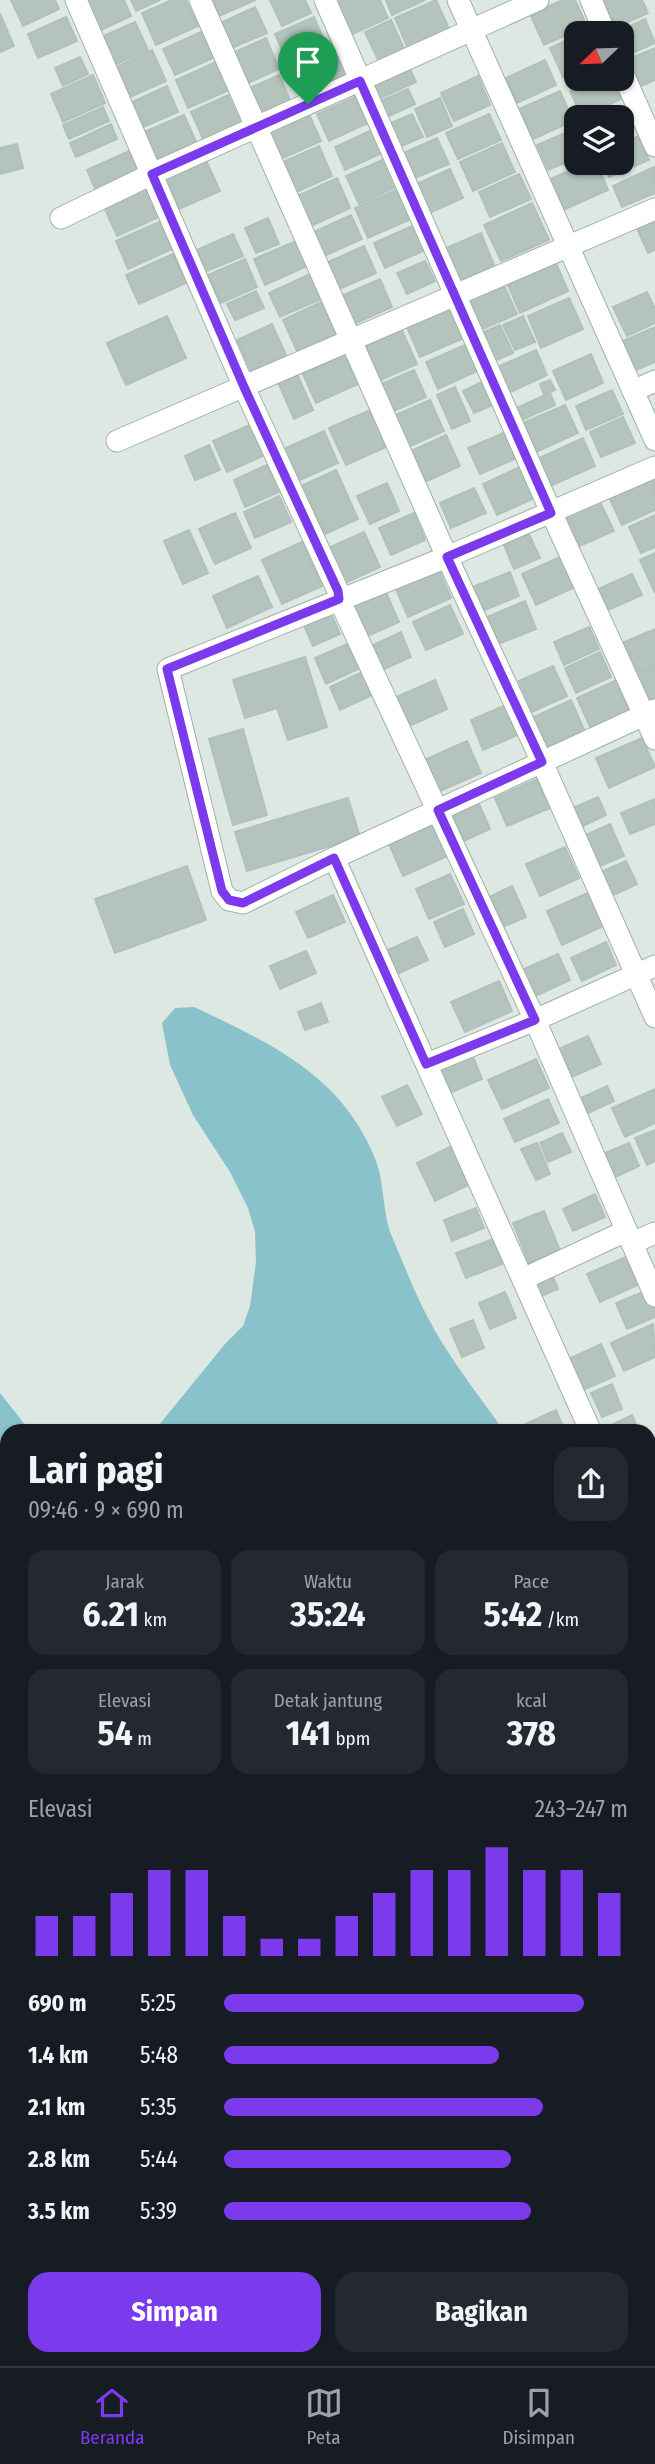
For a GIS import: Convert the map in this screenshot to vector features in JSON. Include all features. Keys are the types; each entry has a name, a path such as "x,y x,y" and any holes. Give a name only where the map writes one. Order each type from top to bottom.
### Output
{"street":[{"path":"76,0 244,387 338,591 339,599 535,1020 655,1296"},
{"path":"200,0 447,557 542,762 646,970 655,1017"},
{"path":"325,0 551,513 650,713 655,739"},
{"path":"458,0 655,440"},
{"path":"61,218 152,174 538,0"},
{"path":"591,0 600,21"},
{"path":"631,91 655,146"},
{"path":"117,441 655,209"},
{"path":"633,391 655,380"},
{"path":"650,713 334,858 243,903 229,900 222,891 167,669 447,557 655,467"},
{"path":"334,858 587,1424"},
{"path":"426,1064 535,1020 646,970"},
{"path":"523,1279 629,1237 655,1233"}],"water":[{"path":"194,1007 277,1049 325,1085 345,1107 362,1132 376,1161 389,1229 422,1307 454,1361 499,1424 160,1424 243,1326 250,1306 256,1262 255,1232 248,1208 230,1172 193,1115 170,1065 162,1023 175,1008"},
{"path":"0,1393 24,1424 0,1424"}],"building":[{"path":"11,0 55,0 59,9 23,26"},
{"path":"83,0 124,0 131,16 97,32"},
{"path":"131,0 160,0 136,11"},
{"path":"172,0 186,0 198,26 156,45 142,13"},
{"path":"204,0 256,0 212,19"},
{"path":"270,0 305,0 311,13 282,26"},
{"path":"342,0 380,0 388,18 346,37 332,4"},
{"path":"386,0 425,0 392,15"},
{"path":"436,0 451,33 409,51 395,18"},
{"path":"563,0 575,0 585,21 564,21 564,36 544,45 530,14"},
{"path":"602,0 642,0 648,13 630,21 612,21"},
{"path":"255,7 267,33 225,51 214,26"},
{"path":"0,14 14,46 0,52"},
{"path":"66,17 77,41 38,58 28,34"},
{"path":"314,17 327,48 289,65 275,34"},
{"path":"645,19 655,43 634,52 634,24"},
{"path":"391,20 405,51 379,62 365,32"},
{"path":"135,22 148,50 114,65 101,37"},
{"path":"203,31 215,57 175,75 163,49"},
{"path":"266,38 279,69 241,86 228,55"},
{"path":"564,42 564,77 563,77 550,48"},
{"path":"655,48 655,80 639,87 634,76 634,57"},
{"path":"152,50 166,81 128,98 114,68"},
{"path":"337,51 348,76 305,95 294,70"},
{"path":"80,57 88,74 63,86 55,68"},
{"path":"545,60 556,85 517,103 506,78"},
{"path":"216,62 229,90 188,108 176,80"},
{"path":"407,62 416,82 374,101 365,80"},
{"path":"93,75 105,103 63,122 51,94"},
{"path":"279,75 290,100 259,114 248,89"},
{"path":"478,76 490,105 454,121 441,93"},
{"path":"167,86 178,112 141,128 130,103"},
{"path":"408,89 415,104 385,118 378,102"},
{"path":"560,91 566,105 564,125 533,139 519,109"},
{"path":"570,91 617,91 621,99 608,105 576,105"},
{"path":"228,95 241,124 204,141 191,112"},
{"path":"357,96 368,123 329,141 317,114"},
{"path":"440,98 452,126 427,137 415,109"},
{"path":"103,107 109,121 69,139 63,125"},
{"path":"307,110 321,141 274,162 260,130"},
{"path":"412,114 423,137 397,148 386,125"},
{"path":"489,114 501,140 458,159 446,133"},
{"path":"184,115 197,144 157,162 144,132"},
{"path":"111,124 117,139 76,157 70,143"},
{"path":"372,130 382,153 345,170 335,147"},
{"path":"564,133 564,163 548,170 537,145"},
{"path":"638,136 649,160 634,166 634,138"},
{"path":"437,138 449,164 410,180 399,155"},
{"path":"502,143 515,172 473,191 460,162"},
{"path":"17,144 23,168 0,174 0,148"},
{"path":"319,146 332,176 290,195 276,165"},
{"path":"129,151 141,177 98,196 87,170"},
{"path":"204,156 220,191 179,209 164,175"},
{"path":"382,160 394,188 359,204 346,176"},
{"path":"654,167 655,193 622,207 613,186"},
{"path":"450,169 463,198 427,214 414,185"},
{"path":"564,173 602,175 608,190 561,211 548,180"},
{"path":"519,174 531,199 490,217 479,192"},
{"path":"337,178 350,208 307,228 293,198"},
{"path":"148,185 161,216 117,236 103,205"},
{"path":"398,189 411,219 368,238 355,208"},
{"path":"532,203 549,240 501,261 484,225"},
{"path":"351,215 362,239 324,256 314,232"},
{"path":"655,215 655,250 648,253 635,224"},
{"path":"268,218 279,244 256,253 245,228"},
{"path":"159,222 172,249 128,269 116,241"},
{"path":"414,225 425,250 385,268 374,243"},
{"path":"481,233 494,265 456,282 442,250"},
{"path":"233,234 243,256 207,271 197,250"},
{"path":"296,241 307,266 265,285 254,259"},
{"path":"364,246 376,273 337,290 326,263"},
{"path":"173,254 186,283 139,304 126,275"},
{"path":"553,256 568,291 520,313 505,278"},
{"path":"245,259 257,287 221,303 208,275"},
{"path":"425,261 435,281 407,294 397,273"},
{"path":"310,274 321,299 280,317 269,293"},
{"path":"380,279 392,307 352,325 339,297"},
{"path":"501,279 517,314 478,331 463,297"},
{"path":"256,291 264,308 235,320 227,304"},
{"path":"647,292 655,309 655,323 627,336 613,307"},
{"path":"569,298 583,329 541,348 528,316"},
{"path":"321,302 335,334 297,351 283,320"},
{"path":"449,306 464,338 420,357 406,325"},
{"path":"167,316 186,358 126,385 107,343"},
{"path":"523,316 535,342 515,350 503,325"},
{"path":"398,322 417,364 376,382 357,341"},
{"path":"272,324 286,355 251,371 237,340"},
{"path":"500,325 513,353 492,362 479,334"},
{"path":"655,327 655,362 636,370 623,341"},
{"path":"465,345 477,371 438,389 426,362"},
{"path":"536,350 547,375 506,394 495,368"},
{"path":"591,354 603,383 566,400 553,371"},
{"path":"346,355 358,384 316,403 303,374"},
{"path":"414,370 426,397 389,413 377,386"},
{"path":"296,372 313,410 294,419 277,380"},
{"path":"550,380 555,390 544,395 540,384"},
{"path":"484,381 495,404 474,413 463,391"},
{"path":"455,387 470,421 452,429 437,395"},
{"path":"612,390 623,414 586,430 576,406"},
{"path":"550,393 555,405 522,420 516,408"},
{"path":"430,400 444,431 404,449 391,417"},
{"path":"565,405 578,433 536,452 523,423"},
{"path":"377,407 393,444 346,465 329,428"},
{"path":"623,417 635,443 601,457 590,432"},
{"path":"254,423 267,454 227,472 213,441"},
{"path":"324,431 338,463 300,480 286,448"},
{"path":"506,432 517,458 480,474 468,448"},
{"path":"446,435 460,466 425,482 411,451"},
{"path":"583,438 595,466 548,487 535,460"},
{"path":"209,445 220,470 195,480 185,456"},
{"path":"271,463 283,490 245,507 234,480"},
{"path":"524,465 539,496 497,515 483,484"},
{"path":"336,470 358,519 325,534 303,485"},
{"path":"654,479 655,510 622,525 610,499"},
{"path":"387,483 399,511 370,524 357,496"},
{"path":"474,488 486,513 451,528 440,503"},
{"path":"279,496 291,522 255,538 244,512"},
{"path":"601,504 614,531 577,547 565,520"},
{"path":"235,513 251,548 215,564 199,529"},
{"path":"414,513 425,540 391,555 379,528"},
{"path":"655,515 655,547 641,553 629,527"},
{"path":"189,530 208,573 183,584 164,541"},
{"path":"364,532 380,567 341,585 326,549"},
{"path":"529,534 540,558 514,569 504,545"},
{"path":"302,542 322,586 282,604 262,560"},
{"path":"655,553 655,593 640,560"},
{"path":"562,556 575,587 536,605 522,574"},
{"path":"438,568 451,598 408,617 395,587"},
{"path":"510,572 519,596 480,612 470,588"},
{"path":"632,574 642,595 608,610 598,589"},
{"path":"258,576 272,607 227,628 213,596"},
{"path":"384,588 399,622 365,637 350,604"},
{"path":"525,601 536,629 498,644 487,617"},
{"path":"450,605 463,634 426,650 413,622"},
{"path":"328,607 340,634 313,646 301,619"},
{"path":"589,627 599,649 564,665 554,642"},
{"path":"655,629 655,666 636,675 622,643"},
{"path":"401,632 411,657 380,671 369,647"},
{"path":"347,644 358,669 326,684 315,658"},
{"path":"600,652 611,677 576,693 565,668"},
{"path":"305,657 327,727 288,740 277,708 245,718 233,680"},
{"path":"553,666 567,696 532,712 519,681"},
{"path":"655,668 655,700 647,703 635,676"},
{"path":"362,672 372,695 340,710 330,687"},
{"path":"435,680 447,709 405,728 392,699"},
{"path":"617,680 631,711 591,729 577,698"},
{"path":"571,700 585,732 548,749 534,717"},
{"path":"508,704 520,734 483,750 471,720"},
{"path":"243,729 267,815 233,825 209,739"},
{"path":"642,738 655,767 609,788 596,758"},
{"path":"467,741 481,773 438,792 424,760"},
{"path":"537,779 550,808 507,826 495,798"},
{"path":"598,797 606,815 581,827 573,808"},
{"path":"348,798 360,837 247,871 235,832"},
{"path":"655,799 655,824 630,834 621,813"},
{"path":"479,804 490,829 464,841 453,815"},
{"path":"434,824 448,856 403,876 389,844"},
{"path":"610,824 624,856 595,868 581,837"},
{"path":"565,847 579,878 540,896 526,864"},
{"path":"626,861 637,884 607,898 596,874"},
{"path":"187,866 206,920 115,953 95,899"},
{"path":"450,874 464,904 429,919 416,889"},
{"path":"512,886 526,917 500,928 487,898"},
{"path":"594,890 608,924 562,945 547,911"},
{"path":"333,895 345,922 308,938 296,912"},
{"path":"463,909 474,934 445,947 434,922"},
{"path":"417,937 428,960 391,977 381,953"},
{"path":"606,942 616,965 582,981 571,958"},
{"path":"306,951 316,973 280,989 270,966"},
{"path":"558,954 570,980 529,999 517,972"},
{"path":"499,981 512,1011 465,1032 451,1002"},
{"path":"321,1003 328,1022 305,1030 298,1012"},
{"path":"588,1036 601,1064 565,1080 552,1052"},
{"path":"472,1054 482,1079 445,1095 434,1070"},
{"path":"536,1059 549,1088 502,1109 488,1080"},
{"path":"407,1085 422,1114 397,1126 382,1097"},
{"path":"607,1086 614,1101 584,1115 577,1100"},
{"path":"655,1089 655,1123 625,1137 612,1108"},
{"path":"548,1099 559,1123 515,1142 504,1119"},
{"path":"655,1130 655,1161 647,1165 635,1138"},
{"path":"562,1133 571,1152 548,1162 540,1143"},
{"path":"537,1143 550,1174 536,1180 521,1149"},
{"path":"629,1143 639,1166 611,1179 600,1155"},
{"path":"452,1146 470,1184 435,1201 417,1163"},
{"path":"595,1194 605,1217 573,1231 563,1209"},
{"path":"476,1208 484,1228 452,1241 444,1220"},
{"path":"544,1211 560,1251 529,1263 513,1223"},
{"path":"493,1239 502,1264 466,1278 456,1253"},
{"path":"630,1255 642,1283 600,1302 587,1274"},
{"path":"553,1277 558,1289 537,1298 532,1285"},
{"path":"648,1290 655,1306 655,1317 627,1329 616,1303"},
{"path":"505,1292 516,1318 490,1329 479,1303"},
{"path":"473,1320 484,1348 462,1357 450,1329"},
{"path":"653,1324 655,1357 624,1371 611,1343"},
{"path":"601,1344 615,1376 583,1390 569,1359"},
{"path":"612,1384 622,1409 602,1417 591,1393"},
{"path":"556,1410 562,1424 525,1424"},
{"path":"632,1415 636,1424 613,1424"}],"route":[{"path":"360,81 551,513 447,557 542,762 438,810 535,1020 426,1064 334,858 243,903 229,900 222,891 167,669 339,599 338,591 244,387 152,174 308,104 360,81"}]}
